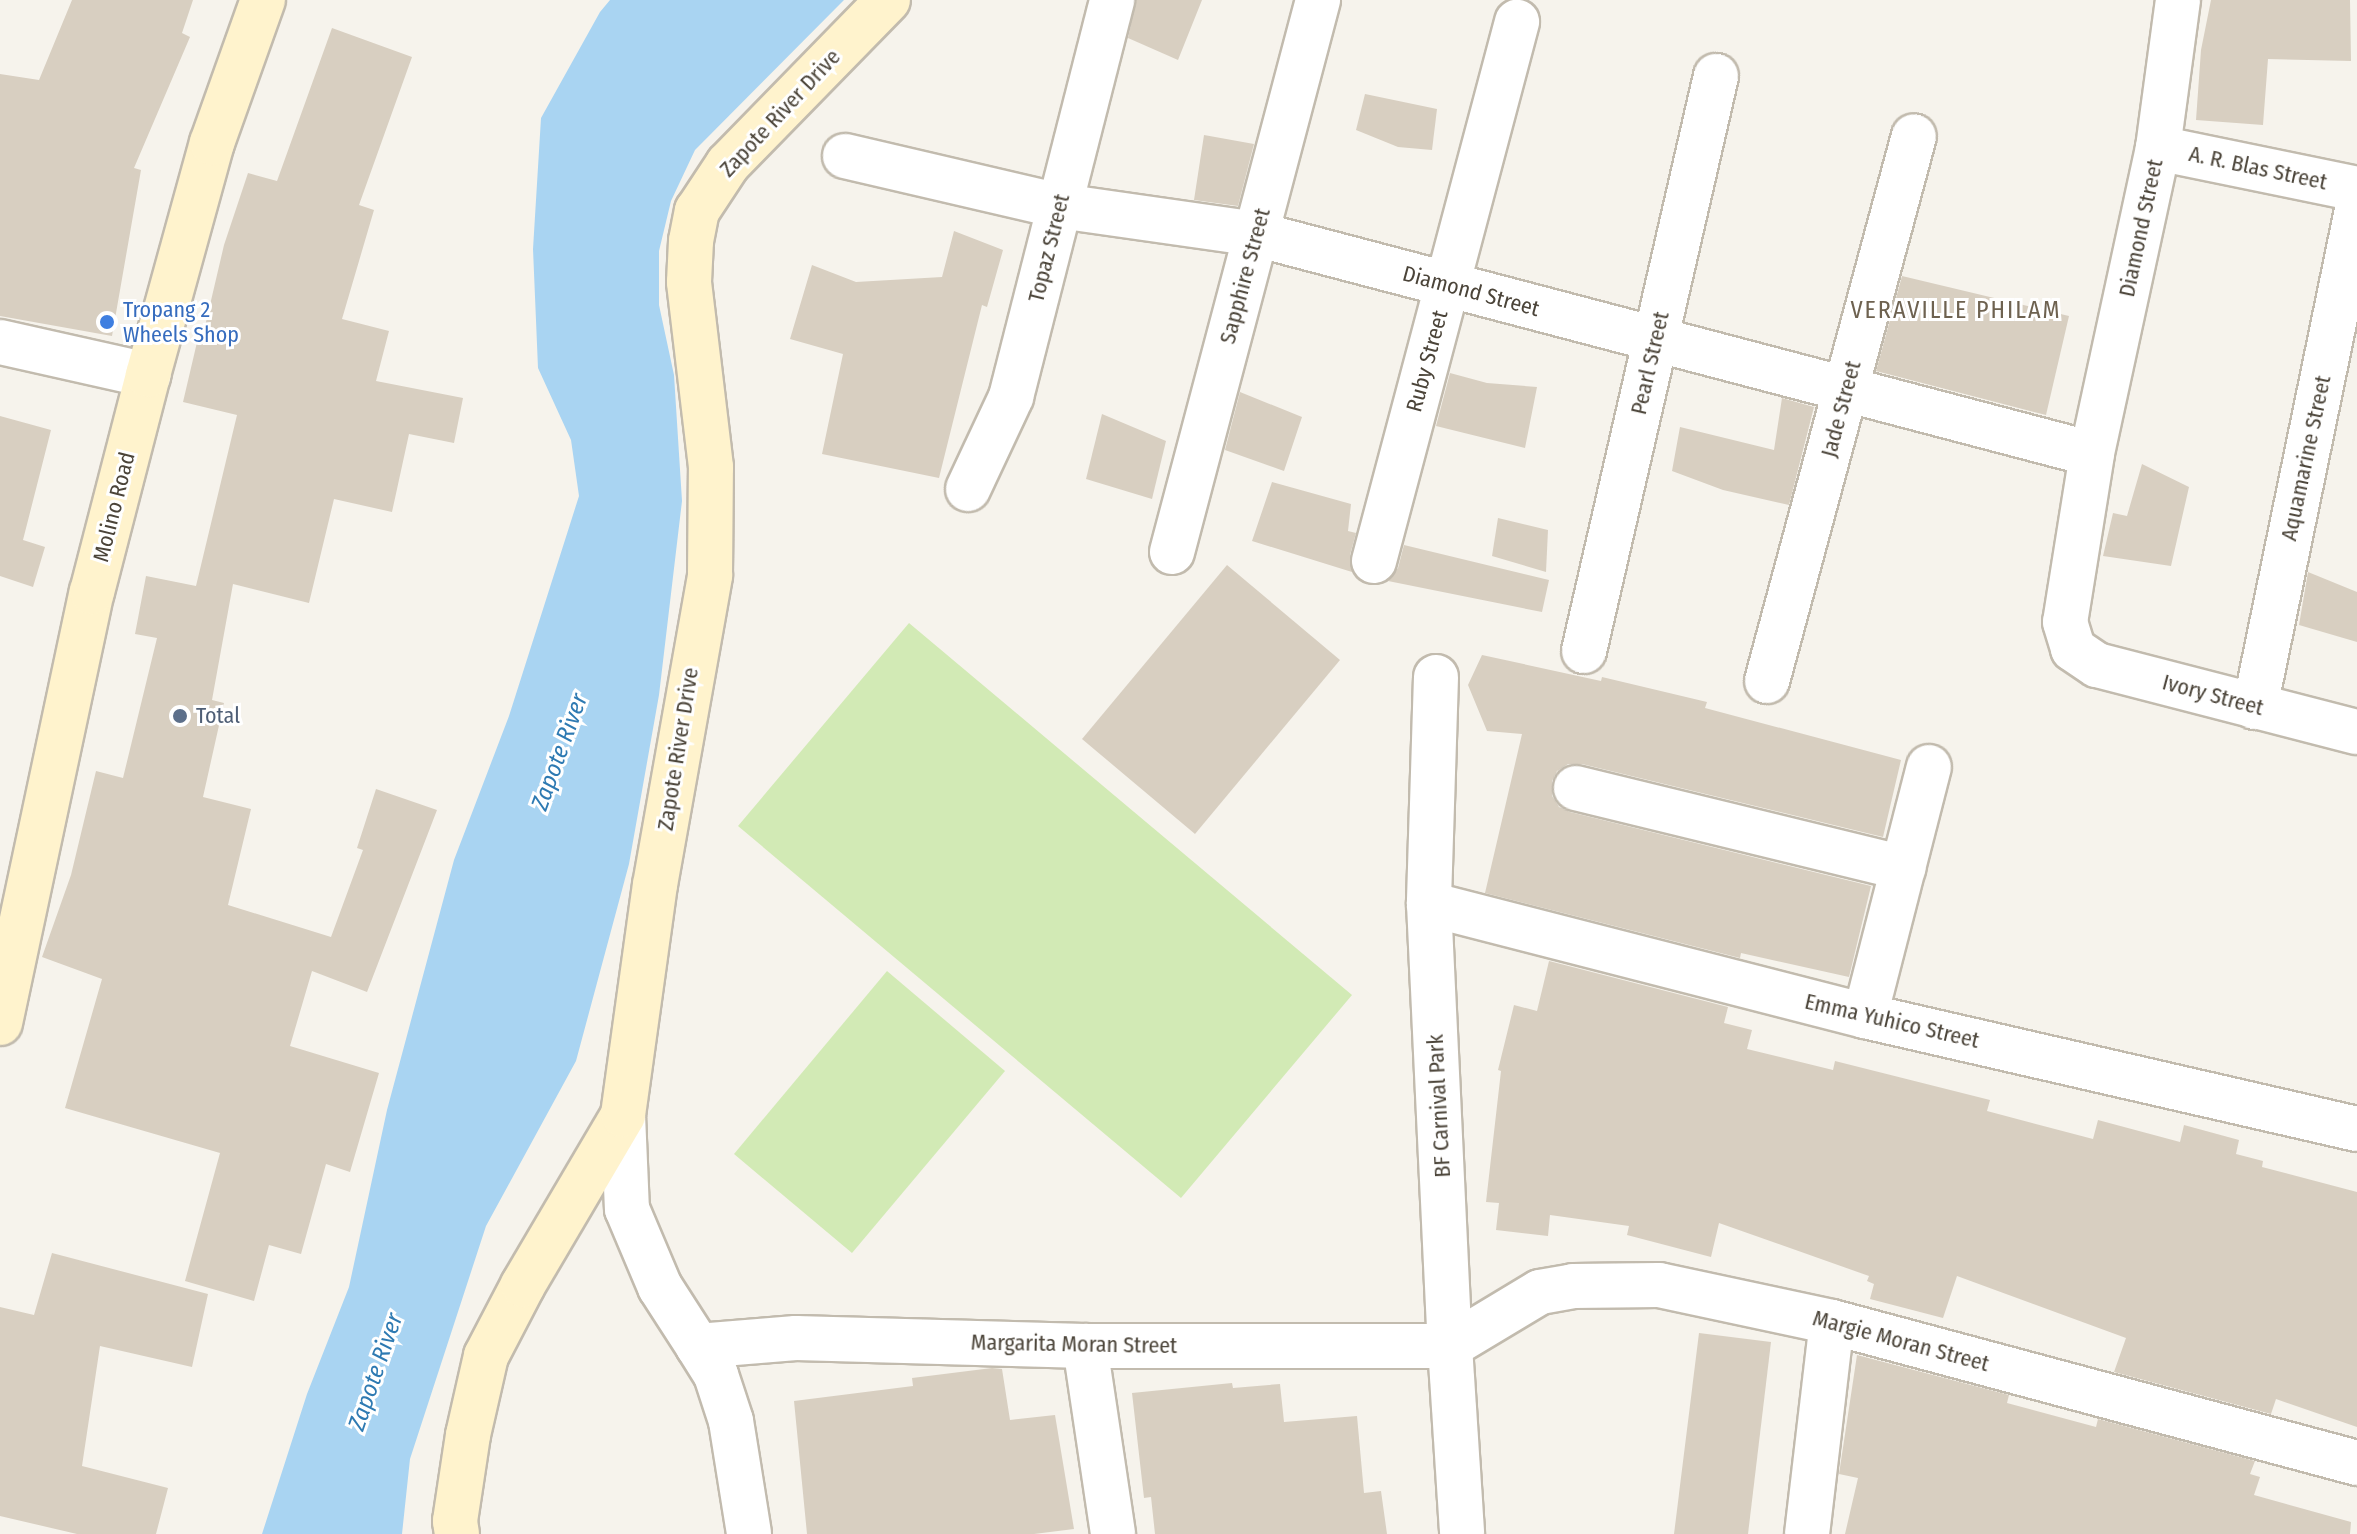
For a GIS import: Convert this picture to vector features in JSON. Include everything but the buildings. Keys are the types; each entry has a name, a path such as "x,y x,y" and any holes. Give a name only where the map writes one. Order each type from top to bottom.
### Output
{"main road":[{"name":"Molino Road","path":"0,1023 92,592 212,143 263,0"},
{"name":"Zapote River Drive","path":"457,1534 455,1521 468,1435 486,1356 523,1285 623,1115 655,885 710,575 711,467 689,282 691,241 697,211 728,164 888,0"}],"street":[{"name":"Topaz Street","path":"968,489 1011,397 1112,0"},
{"name":"Sapphire Street","path":"1172,552 1318,0"},
{"name":"Diamond Street","path":"2073,649 2065,622 2092,454 2158,148 2178,0"},
{"name":"Ruby Street","path":"1374,561 1517,22"},
{"name":"Pearl Street","path":"1584,651 1716,76"},
{"name":"Jade Street","path":"1767,681 1914,136"},
{"name":"A. R. Blas Street","path":"2158,148 2357,189"},
{"name":"Diamond Street","path":"845,156 1060,206 1256,234 2092,454"},
{"name":"Aquamarine Street","path":"2255,707 2357,210"},
{"path":"0,342 148,375"},
{"name":"Ivory Street","path":"2073,649 2097,665 2357,732"},
{"name":"BF Carnival Park","path":"1436,677 1429,904 1462,1534"},
{"path":"1865,1016 1929,767"},
{"path":"1576,788 1903,868"},
{"name":"Emma Yuhico Street","path":"1429,904 1865,1016 2357,1129"},
{"path":"623,1115 627,1209 660,1287 716,1375 731,1421 749,1534"},
{"name":"Margie Moran Street","path":"1450,1346 1532,1295 1573,1286 1659,1285 1832,1322 2357,1463"},
{"path":"1807,1534 1832,1322"},
{"name":"Margarita Moran Street","path":"698,1346 796,1338 1085,1346 1450,1346"},
{"path":"1085,1346 1113,1534"}],"green space":[{"path":"909,623 1352,995 1181,1198 738,826"},
{"path":"887,971 1005,1071 852,1253 734,1154"}],"water":[{"name":"Zapote River","path":"610,0 844,0 695,150 671,201 659,251 659,305 674,375 682,501 659,695 629,864 576,1061 486,1226 410,1459 402,1534 262,1534 307,1394 349,1287 387,1110 454,860 509,716 579,496 571,440 538,368 533,249 541,118 600,12"}],"place":[{"name":"Tropang 2 Wheels Shop","path":"107,322"},
{"name":"Total","path":"180,716"}],"district":[{"name":"VERAVILLE PHILAM","path":"1956,311"}]}
